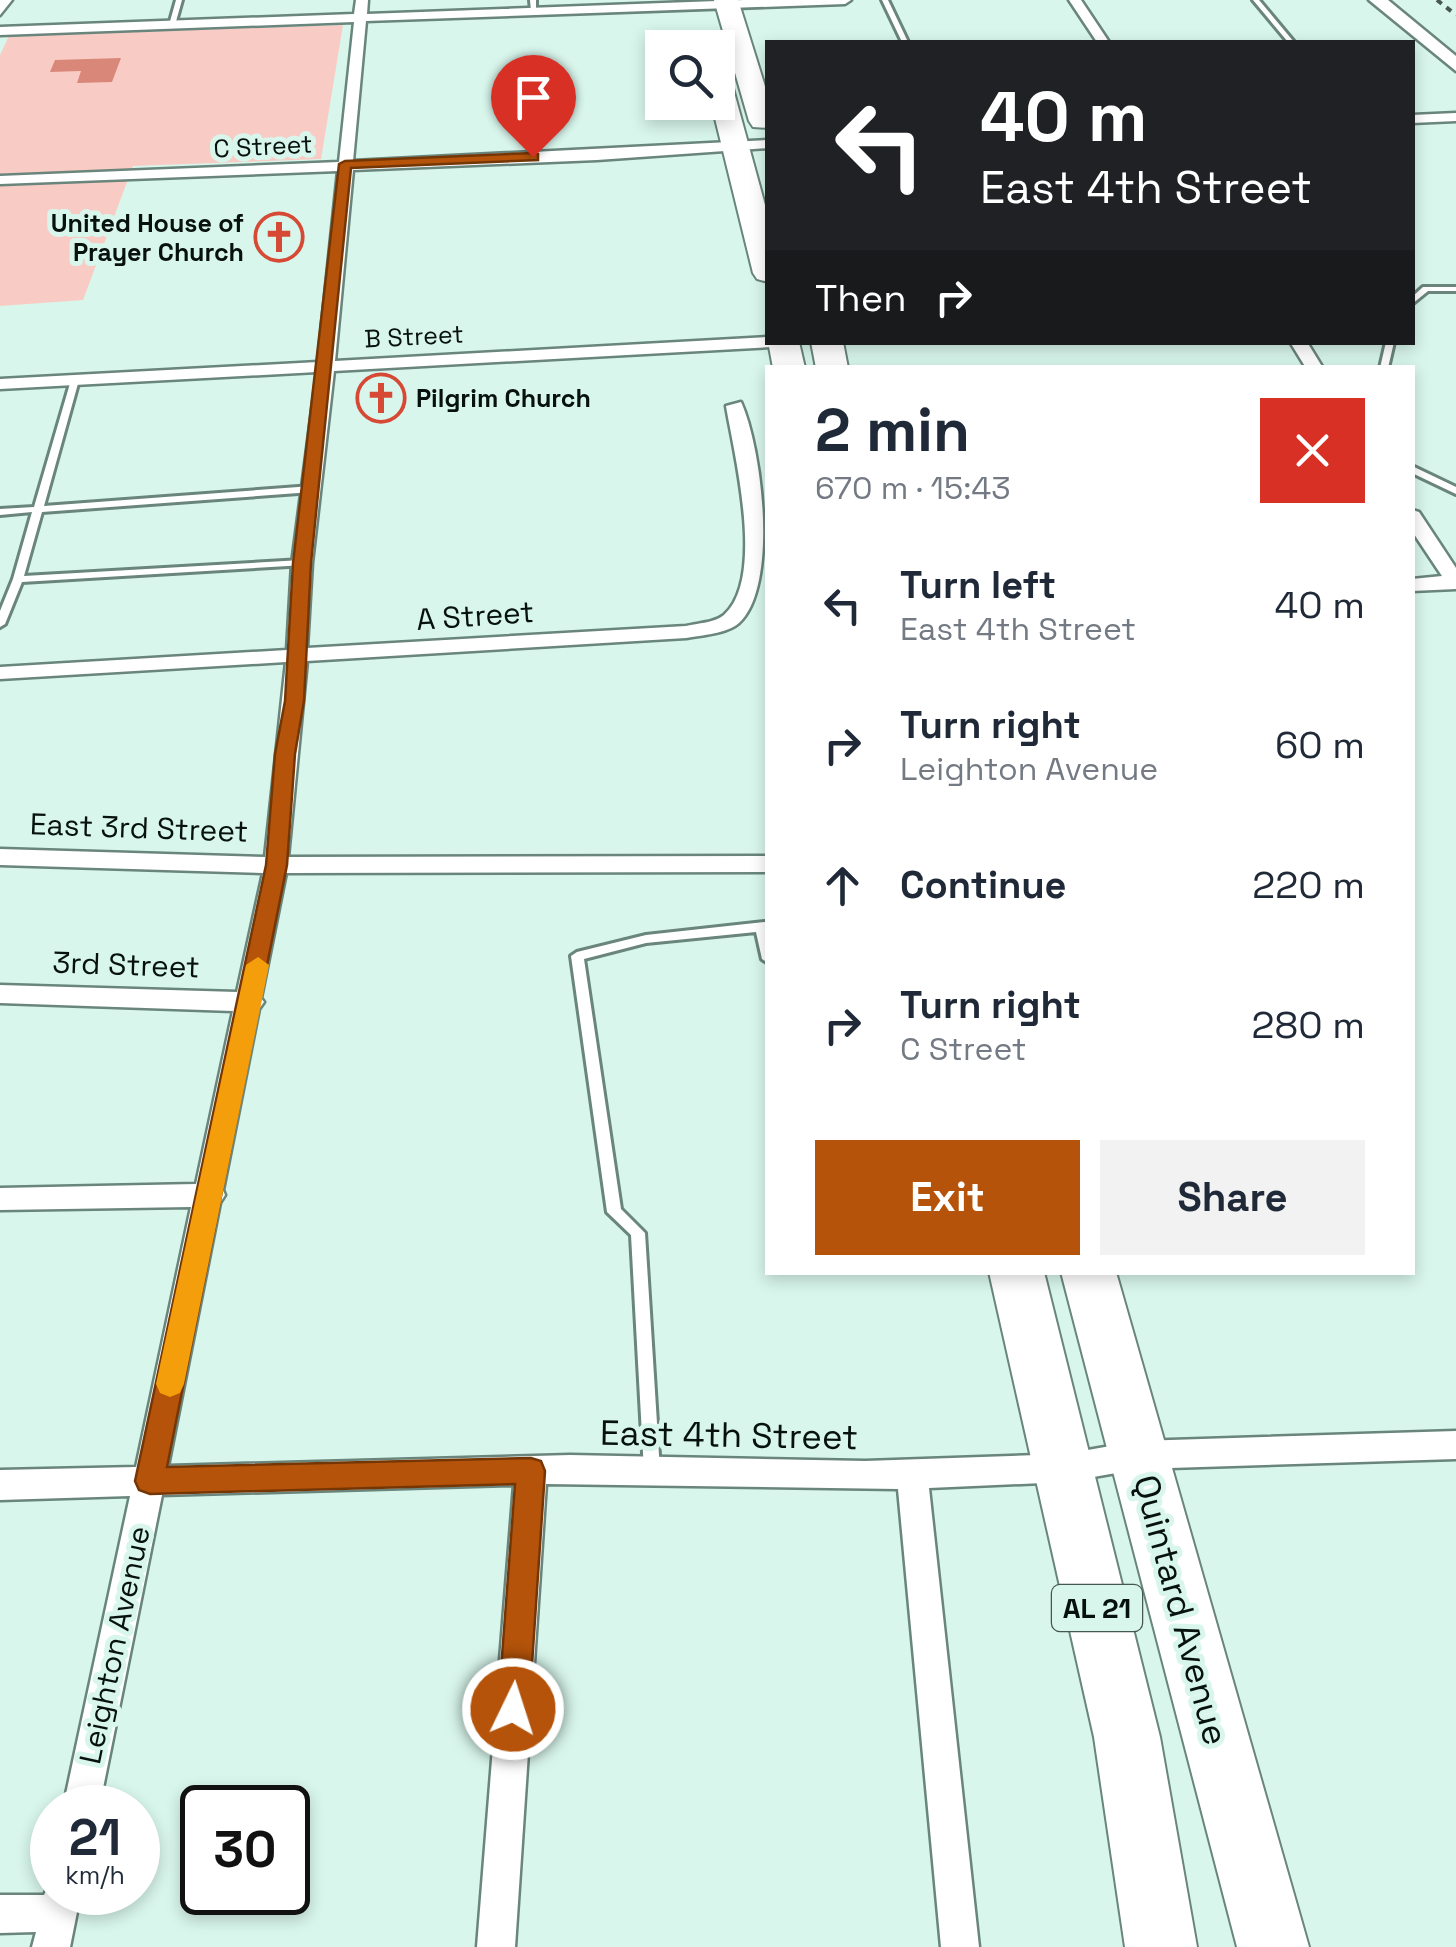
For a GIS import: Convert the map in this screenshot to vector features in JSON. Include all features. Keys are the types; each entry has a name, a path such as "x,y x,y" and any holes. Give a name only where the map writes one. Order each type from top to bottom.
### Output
{"highway":[{"path":"726,1 765,131"},
{"path":"696,3 703,30"},
{"path":"728,120 765,261"},
{"name":"AL 21","path":"1017,1275 1127,1737 1161,1947"},
{"name":"Quintard Avenue","path":"1089,1275 1273,1947"}],"main road":[{"path":"1378,0 1456,64"}],"street":[{"path":"0,11 6,0"},
{"name":"Leighton Avenue","path":"86,1785 251,1002 276,865 285,754 294,701 302,563 362,0"},
{"path":"0,31 359,18 534,5 845,0"},
{"path":"1075,0 1102,40"},
{"path":"1415,119 1456,117"},
{"name":"C Street","path":"0,180 736,148 765,142"},
{"name":"B Street","path":"0,384 765,342"},
{"name":"A Street","path":"0,673 686,632 729,620 750,593 754,535 736,406"},
{"path":"1415,520 1456,582"},
{"path":"1415,584 1456,582"},
{"name":"East 3rd Street","path":"0,857 276,865 765,864"},
{"name":"3rd Street","path":"0,994 251,1002"},
{"path":"0,1199 211,1195"},
{"name":"East 4th Street","path":"0,1486 531,1471 912,1474 1065,1468 1138,1455 1456,1445"},
{"path":"496,1947 531,1471"},
{"path":"912,1474 960,1947"},
{"path":"0,1914 58,1918"}],"lane":[{"path":"172,25 179,0"},
{"path":"885,0 904,40"},
{"path":"1256,0 1289,40"},
{"path":"1415,299 1426,290 1456,289"},
{"path":"0,624 40,510 76,380"},
{"path":"1415,471 1456,490"},
{"path":"0,512 312,489"},
{"path":"18,579 302,563"},
{"path":"652,1471 638,1234 614,1212 577,956 646,939 764,926"}],"shaded area":[{"path":"343,25 321,159 133,166 83,300 0,306 0,55 9,36"},
{"path":"121,58 112,82 77,83 81,71 50,72 55,60"}],"railway":[{"path":"1437,0 1456,15"}],"slow traffic":[{"path":"170,1384 258,965"}],"place":[{"name":"United House of Prayer Church","path":"279,237"},
{"name":"Pilgrim Church","path":"381,398"}],"route":[{"path":"513,1709 531,1471 150,1481 276,865 285,754 294,701 302,563 345,164 533,157"}]}
